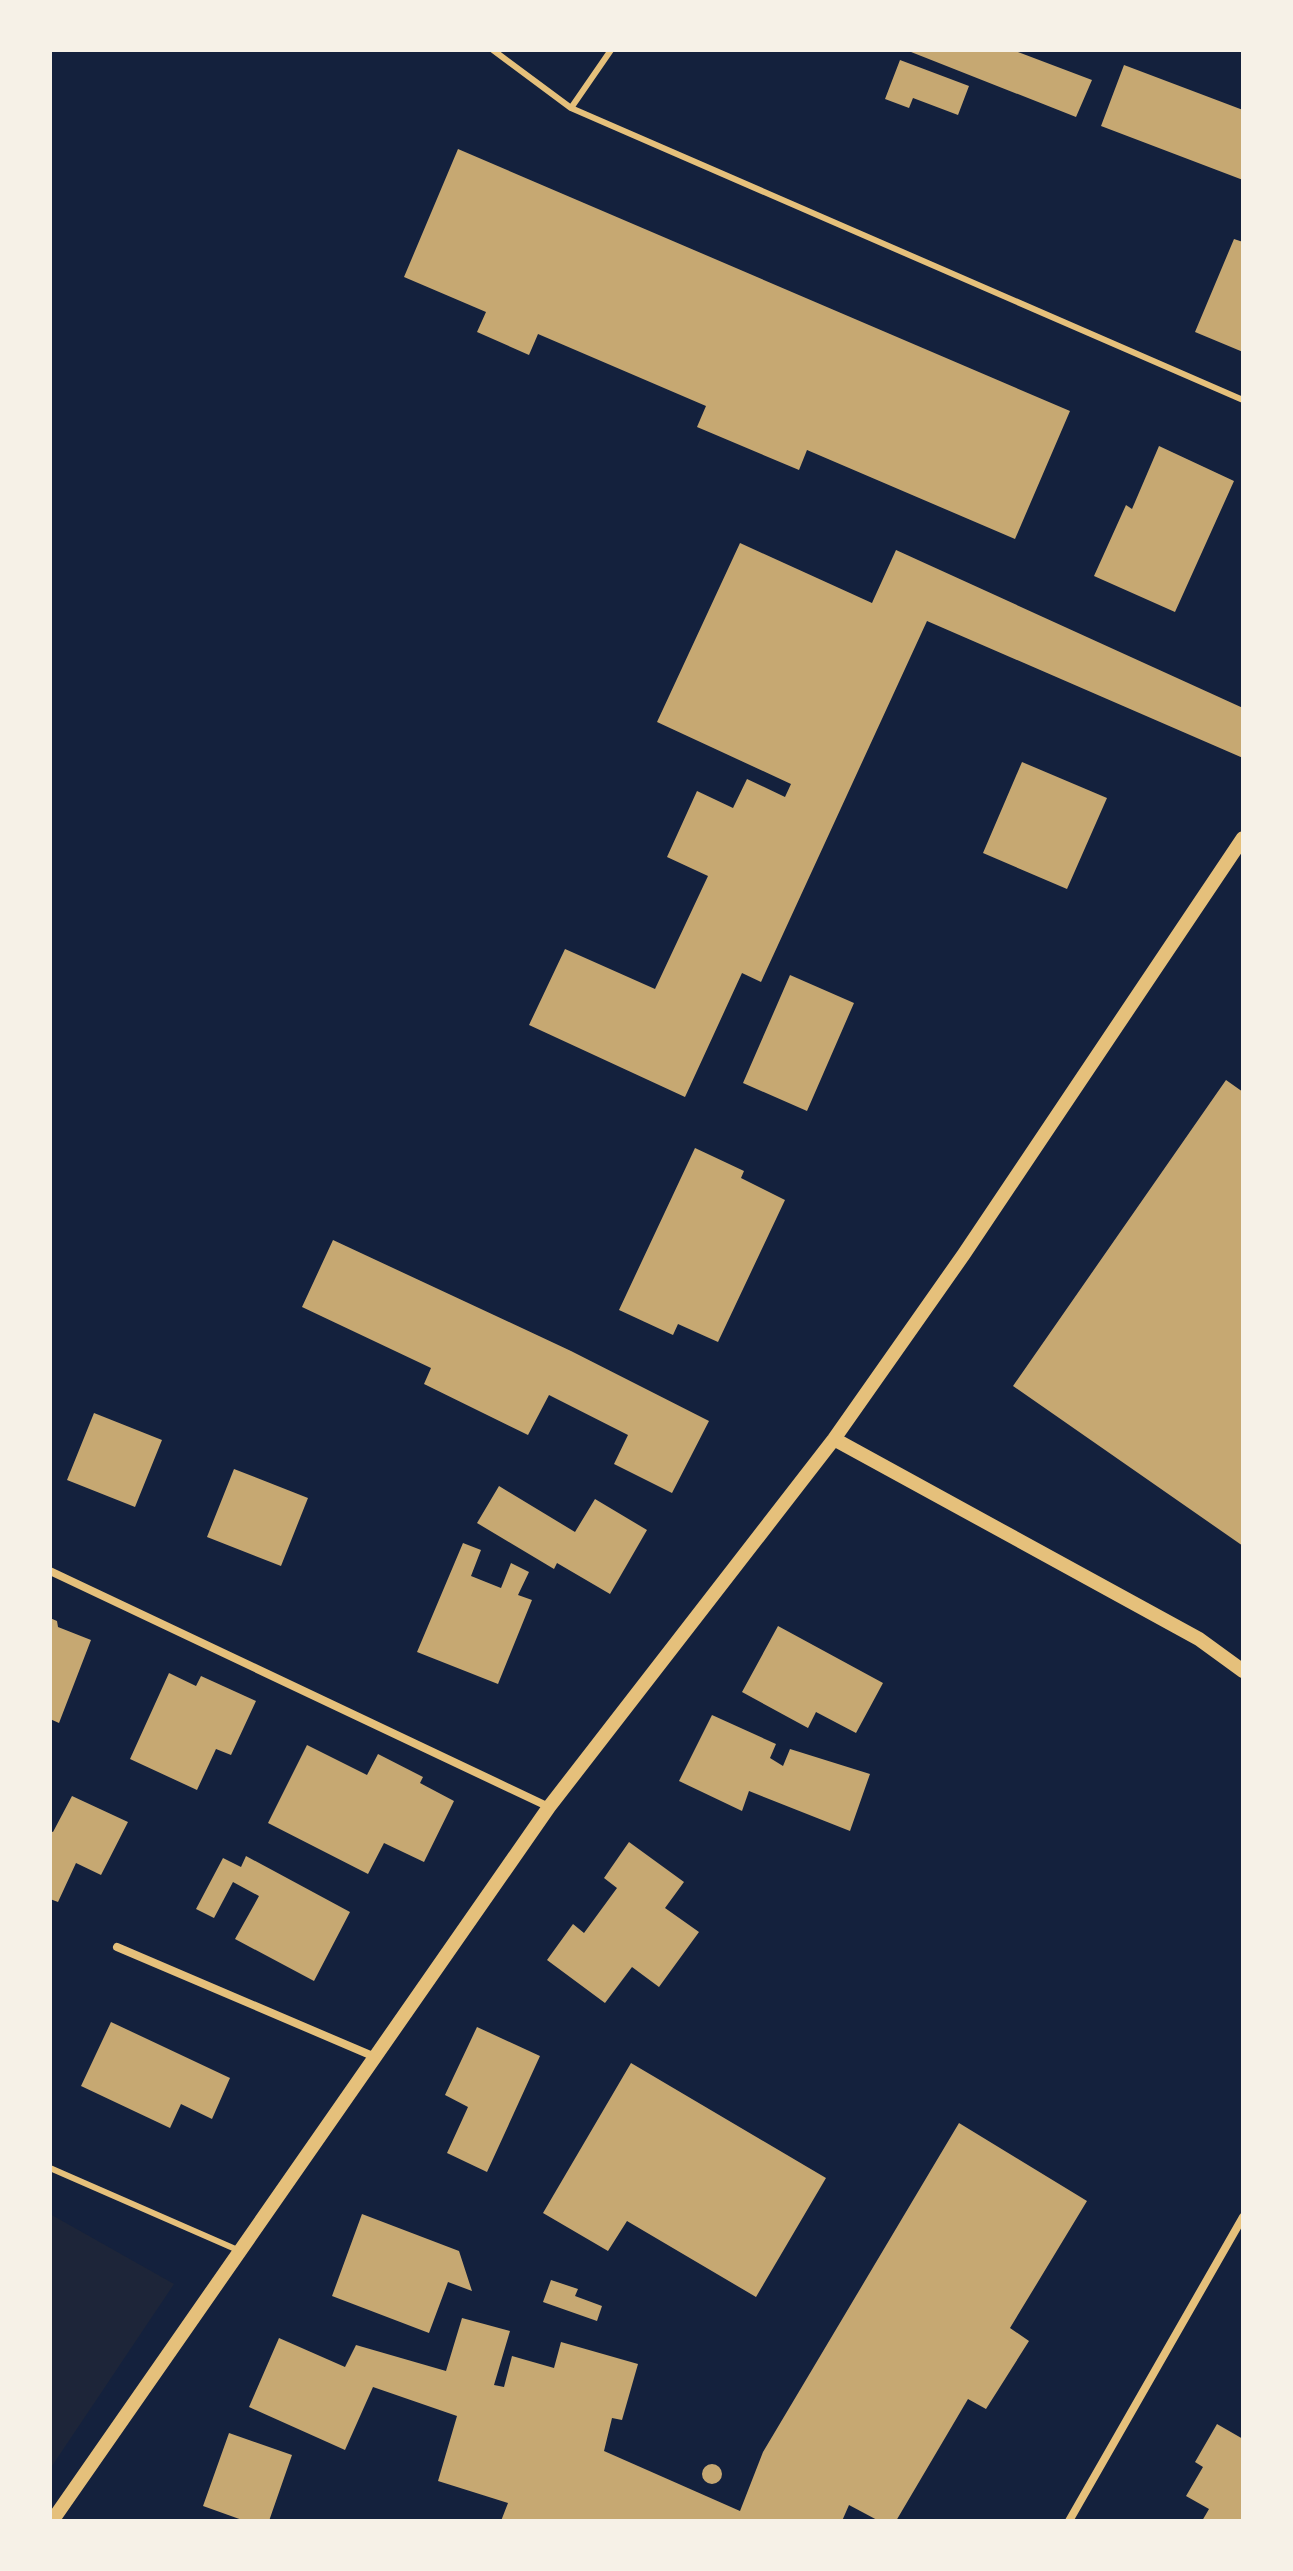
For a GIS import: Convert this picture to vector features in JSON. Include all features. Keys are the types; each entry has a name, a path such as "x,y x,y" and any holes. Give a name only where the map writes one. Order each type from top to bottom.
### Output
{"street":[{"path":"52,2521 549,1807 834,1439 964,1254 1243,838"},
{"path":"834,1439 1199,1639 1243,1671"},
{"path":"50,1571 549,1807"},
{"path":"117,1947 375,2057"},
{"path":"1069,2521 1243,2217"}],"lane":[{"path":"493,50 571,108 1243,400"},
{"path":"571,108 611,50"},
{"path":"50,2168 240,2251"}],"shaded area":[{"path":"50,2214 174,2284 50,2469"}],"building":[{"path":"906,50 1013,50 1092,80 1076,117"},
{"path":"900,60 969,86 958,115 913,98 909,108 885,99"},
{"path":"1124,65 1243,110 1243,180 1101,126"},
{"path":"458,149 1070,411 1015,539 807,450 799,470 697,427 706,406 538,334 529,355 477,332 486,312 404,277"},
{"path":"1234,239 1243,242 1243,352 1195,332"},
{"path":"1159,446 1234,481 1175,612 1094,576 1126,505 1132,509"},
{"path":"740,543 872,603 896,550 1243,708 1243,758 927,621 761,982 742,973 685,1097 529,1025 565,949 655,989 708,876 667,857 697,791 733,808 747,779 785,797 791,784 657,722"},
{"path":"1022,762 1107,798 1067,889 983,853"},
{"path":"790,975 854,1003 807,1111 743,1083"},
{"path":"1226,1080 1243,1092 1243,1546 1013,1386"},
{"path":"695,1148 744,1171 741,1178 785,1200 718,1342 678,1324 673,1335 619,1310"},
{"path":"333,1240 571,1351 709,1421 672,1493 614,1464 628,1435 549,1395 528,1435 424,1384 431,1368 302,1307"},
{"path":"94,1413 162,1440 135,1507 67,1480"},
{"path":"234,1469 308,1498 281,1566 207,1537"},
{"path":"499,1486 575,1532 595,1499 647,1530 610,1594 557,1563 554,1569 477,1523"},
{"path":"463,1543 481,1550 471,1576 501,1588 511,1563 529,1572 518,1595 532,1600 498,1684 417,1652"},
{"path":"50,1618 57,1621 58,1627 91,1640 59,1723 50,1719"},
{"path":"778,1626 883,1683 856,1733 816,1712 808,1728 742,1692"},
{"path":"169,1673 196,1686 201,1676 256,1701 231,1755 216,1749 197,1790 130,1759"},
{"path":"712,1715 776,1744 770,1758 783,1766 790,1749 870,1774 850,1831 749,1791 742,1811 679,1781"},
{"path":"307,1745 367,1775 378,1754 423,1777 420,1783 454,1801 424,1862 384,1843 368,1874 268,1823"},
{"path":"72,1796 128,1822 101,1875 76,1863 58,1902 50,1899 50,1831 53,1832"},
{"path":"629,1842 684,1882 665,1908 699,1932 659,1987 632,1967 605,2003 547,1960 573,1924 584,1933 617,1888 604,1878"},
{"path":"246,1856 350,1912 314,1981 235,1939 259,1896 233,1882 214,1918 196,1909 223,1858 241,1867"},
{"path":"111,2022 230,2078 212,2119 181,2104 170,2128 81,2086"},
{"path":"477,2027 540,2056 487,2172 447,2153 468,2107 445,2095"},
{"path":"631,2063 826,2178 756,2297 627,2221 608,2251 543,2213"},
{"path":"959,2123 1087,2201 1010,2328 1029,2341 986,2409 968,2399 896,2521 879,2521 849,2505 842,2521 501,2521 508,2503 438,2481 457,2416 373,2387 345,2450 249,2407 279,2338 345,2367 356,2345 446,2371 462,2318 510,2331 494,2385 504,2387 512,2356 554,2368 561,2342 638,2364 622,2420 612,2418 604,2451 740,2511 763,2452"},
{"path":"362,2214 459,2251 472,2291 448,2282 429,2333 332,2296"},
{"path":"551,2280 578,2289 575,2296 602,2306 597,2321 543,2302"},
{"path":"1217,2424 1243,2439 1243,2521 1202,2521 1209,2509 1186,2496 1203,2467 1195,2462"},
{"path":"229,2433 292,2455 269,2521 245,2521 203,2506"},
{"path":"712,2464 719,2467 722,2474 719,2481 712,2484 705,2481 702,2474 705,2467"}]}
